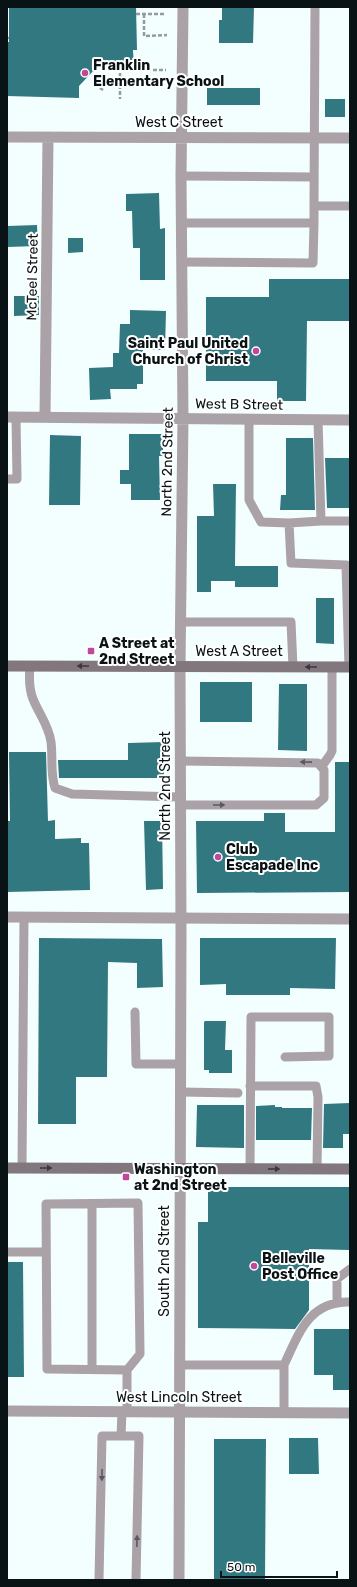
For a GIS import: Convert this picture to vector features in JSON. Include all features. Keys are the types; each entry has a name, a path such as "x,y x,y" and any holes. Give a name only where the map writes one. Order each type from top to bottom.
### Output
{"main road":[{"name":"West A Street","path":"7,666 350,667"},
{"path":"7,1168 350,1169"}],"street":[{"name":"North 2nd Street","path":"180,918 180,622 183,418 181,137 183,7"},
{"name":"West C Street","path":"7,137 350,138"},
{"name":"McTeel Street","path":"45,417 48,137"},
{"name":"West B Street","path":"12,417 350,420"},
{"path":"7,917 350,919"},
{"name":"South 2nd Street","path":"178,1580 180,918"},
{"name":"West Lincoln Street","path":"7,1411 350,1413"}],"lane":[{"path":"182,262 313,263 315,7"},
{"path":"181,176 314,176"},
{"path":"314,206 350,206"},
{"path":"182,223 314,222"},
{"path":"7,479 17,479 17,452 12,417"},
{"path":"249,419 249,500 261,522 289,523 350,521"},
{"path":"318,420 321,521"},
{"path":"7,452 17,452"},
{"path":"289,523 291,563 348,565 350,667"},
{"path":"180,622 291,622 293,666"},
{"path":"30,666 29,681 33,699 47,724 51,742 52,780 55,788 72,794 180,801 316,805 324,798 324,770 318,763 180,761"},
{"path":"322,766 332,751 332,667"},
{"path":"22,1168 24,917"},
{"path":"136,1012 136,1064 180,1064"},
{"path":"250,1169 251,1017 329,1017 329,1056 285,1057"},
{"path":"250,1086 316,1086 318,1097 317,1169"},
{"path":"180,1092 238,1093"},
{"path":"121,1436 127,1370 140,1354 138,1203 46,1204 47,1369 127,1370"},
{"path":"92,1204 92,1369"},
{"path":"7,1252 46,1252"},
{"path":"337,1301 337,1279 350,1269"},
{"path":"284,1413 284,1365 299,1332 308,1318 325,1306 337,1301 350,1302"},
{"path":"179,1365 284,1365"},
{"path":"100,1580 102,1436 139,1436 136,1580"}],"path":[{"path":"136,14 166,14"},
{"path":"144,14 144,36 167,35"},
{"path":"120,99 122,71 166,70"}],"building":[{"path":"9,7 136,7 137,50 133,50 134,67 97,67 79,86 79,98 7,96 7,42 9,42"},
{"path":"222,7 254,7 253,43 219,43 219,20 222,20"},
{"path":"207,88 260,88 260,105 207,105"},
{"path":"325,99 345,99 345,117 325,117"},
{"path":"159,193 160,229 165,228 165,280 140,280 140,248 133,248 132,211 126,211 126,194"},
{"path":"37,225 38,246 7,247 7,226"},
{"path":"68,238 83,238 83,252 68,253"},
{"name":"Saint Paul United Church of Christ","path":"269,279 350,279 350,321 307,321 306,401 277,401 277,381 206,381 206,297 269,297"},
{"path":"14,296 39,296 39,315 14,316"},
{"path":"130,310 166,311 165,350 143,350 143,384 137,384 137,389 110,389 111,399 90,400 89,368 113,367 113,353 119,353 120,324 130,324"},
{"path":"129,434 163,434 163,456 159,456 160,500 131,500 131,484 120,484 120,470 129,470"},
{"path":"50,435 81,436 80,505 49,505"},
{"path":"286,438 313,438 315,510 280,510 281,495 286,495"},
{"path":"325,458 350,458 350,508 327,508"},
{"path":"213,484 236,484 235,566 278,566 278,587 235,587 235,581 211,581 211,592 197,592 197,516 214,516"},
{"path":"316,598 334,598 334,644 316,643"},
{"path":"200,682 252,682 252,722 200,722"},
{"path":"279,684 307,684 307,751 278,750"},
{"path":"164,742 164,778 59,778 58,760 128,760 128,743"},
{"path":"9,752 46,752 48,821 55,820 55,839 81,838 81,843 89,843 90,890 7,892 7,821 10,821"},
{"path":"335,762 350,762 350,892 197,893 196,821 264,821 264,813 285,813 285,832 335,832"},
{"path":"144,821 162,821 163,889 146,890"},
{"path":"39,938 162,939 163,987 137,988 137,963 108,962 107,1077 76,1077 76,1124 38,1124"},
{"path":"200,938 336,938 335,989 290,988 290,995 226,995 226,984 200,985"},
{"path":"205,1021 226,1021 225,1050 232,1050 232,1073 209,1073 209,1070 204,1070"},
{"path":"350,1103 350,1134 343,1134 343,1148 323,1148 324,1104"},
{"path":"197,1105 244,1105 244,1148 196,1147"},
{"path":"275,1105 275,1107 282,1108 312,1108 311,1140 256,1140 256,1106"},
{"name":"Belleville Post Office","path":"208,1187 350,1187 349,1250 309,1249 309,1310 295,1329 198,1328 198,1222 208,1222"},
{"path":"7,1262 23,1262 24,1377 7,1377"},
{"path":"314,1329 350,1329 350,1390 333,1390 333,1375 314,1375"},
{"path":"289,1438 318,1438 319,1474 289,1474"},
{"path":"214,1439 266,1439 265,1580 214,1580"}],"place":[{"name":"Franklin Elementary School","path":"85,73"},
{"name":"Saint Paul United Church of Christ","path":"256,351"},
{"name":"A Street at 2nd Street","path":"91,651"},
{"name":"Club Escapade Inc","path":"218,857"},
{"name":"Washington at 2nd Street","path":"126,1177"},
{"name":"Belleville Post Office","path":"254,1266"}]}
